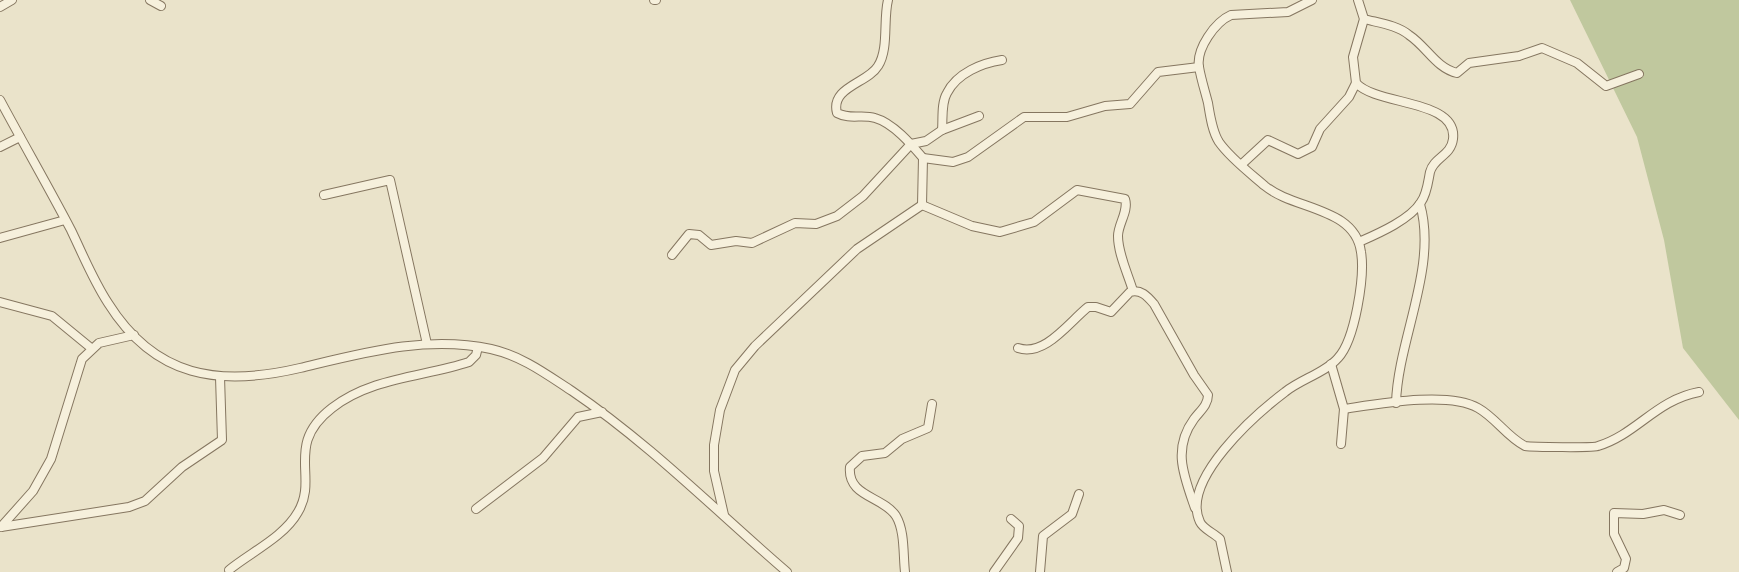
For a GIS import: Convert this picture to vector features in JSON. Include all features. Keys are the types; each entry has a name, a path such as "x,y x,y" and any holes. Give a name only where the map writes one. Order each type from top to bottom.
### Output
{"street":[{"path":"0,7 12,0"},
{"path":"150,0 161,6"},
{"path":"888,0 884,47 877,68 842,93 836,108 837,113 844,116 879,119 911,144 922,158 922,205"},
{"path":"1197,512 1197,503 1212,464 1228,442 1285,391 1339,358 1349,338 1362,255 1357,235 1342,222 1275,192 1220,143 1215,135 1199,67 1203,48 1224,18 1288,12 1312,0"},
{"path":"1359,0 1364,19 1353,57 1356,83 1370,93 1439,112 1449,124 1453,136 1450,148 1433,163 1420,204 1424,224 1422,258 1395,403"},
{"path":"1364,19 1402,30 1417,41 1444,69 1457,73 1469,63 1498,61 1544,48 1577,63 1606,86 1639,74"},
{"path":"942,130 945,96 950,89 959,79 981,65 1002,60"},
{"path":"922,158 952,162 968,157 1024,117 1066,117 1105,106 1130,104 1158,72 1172,68 1199,67"},
{"path":"1242,164 1268,140 1298,154 1307,151 1316,142 1324,124 1349,97 1356,83"},
{"path":"0,100 108,305 134,335 160,357 178,367 220,377 263,377 377,351 427,344 477,347 514,356 536,366 603,412 786,571"},
{"path":"672,255 689,234 699,235 711,245 736,241 752,243 795,223 816,224 837,216 863,196 911,144 926,141 942,130 979,116"},
{"path":"0,147 20,137"},
{"path":"324,195 390,180 427,344"},
{"path":"922,205 995,232 1034,222 1077,190 1116,196 1126,200 1118,233 1133,291"},
{"path":"1359,242 1387,229 1420,204"},
{"path":"724,516 714,471 714,445 720,410 735,370 755,346 857,249 922,205"},
{"path":"0,238 65,220"},
{"path":"1018,348 1030,350 1048,341 1088,307 1111,312 1126,294 1133,291 1142,293 1154,304 1194,375 1208,395 1205,406 1191,423 1181,444 1182,471 1202,526 1220,539 1227,572"},
{"path":"0,302 52,316 91,348"},
{"path":"1,528 33,491 51,459 82,359 91,348 99,343 134,335"},
{"path":"229,570 277,534 299,511 303,498 306,442 320,419 333,407 372,386 469,362 476,354 477,347"},
{"path":"1331,364 1344,409 1341,444"},
{"path":"1,528 129,507 145,501 182,467 222,440 220,377"},
{"path":"1344,409 1428,399 1467,404 1495,419 1525,446 1592,447 1630,429 1670,400 1699,392"},
{"path":"905,572 897,519 891,511 855,486 850,478 850,467 862,456 885,453 902,439 928,428 932,404"},
{"path":"476,509 543,458 578,417 603,412"},
{"path":"1040,572 1043,536 1072,514 1079,494"},
{"path":"1617,572 1624,568 1626,559 1614,534 1614,513 1643,514 1664,510 1680,515"},
{"path":"994,572 1018,538 1019,526 1011,519"}],"green space":[{"path":"1570,0 1739,0 1739,420 1683,348 1664,240 1637,137"}]}
